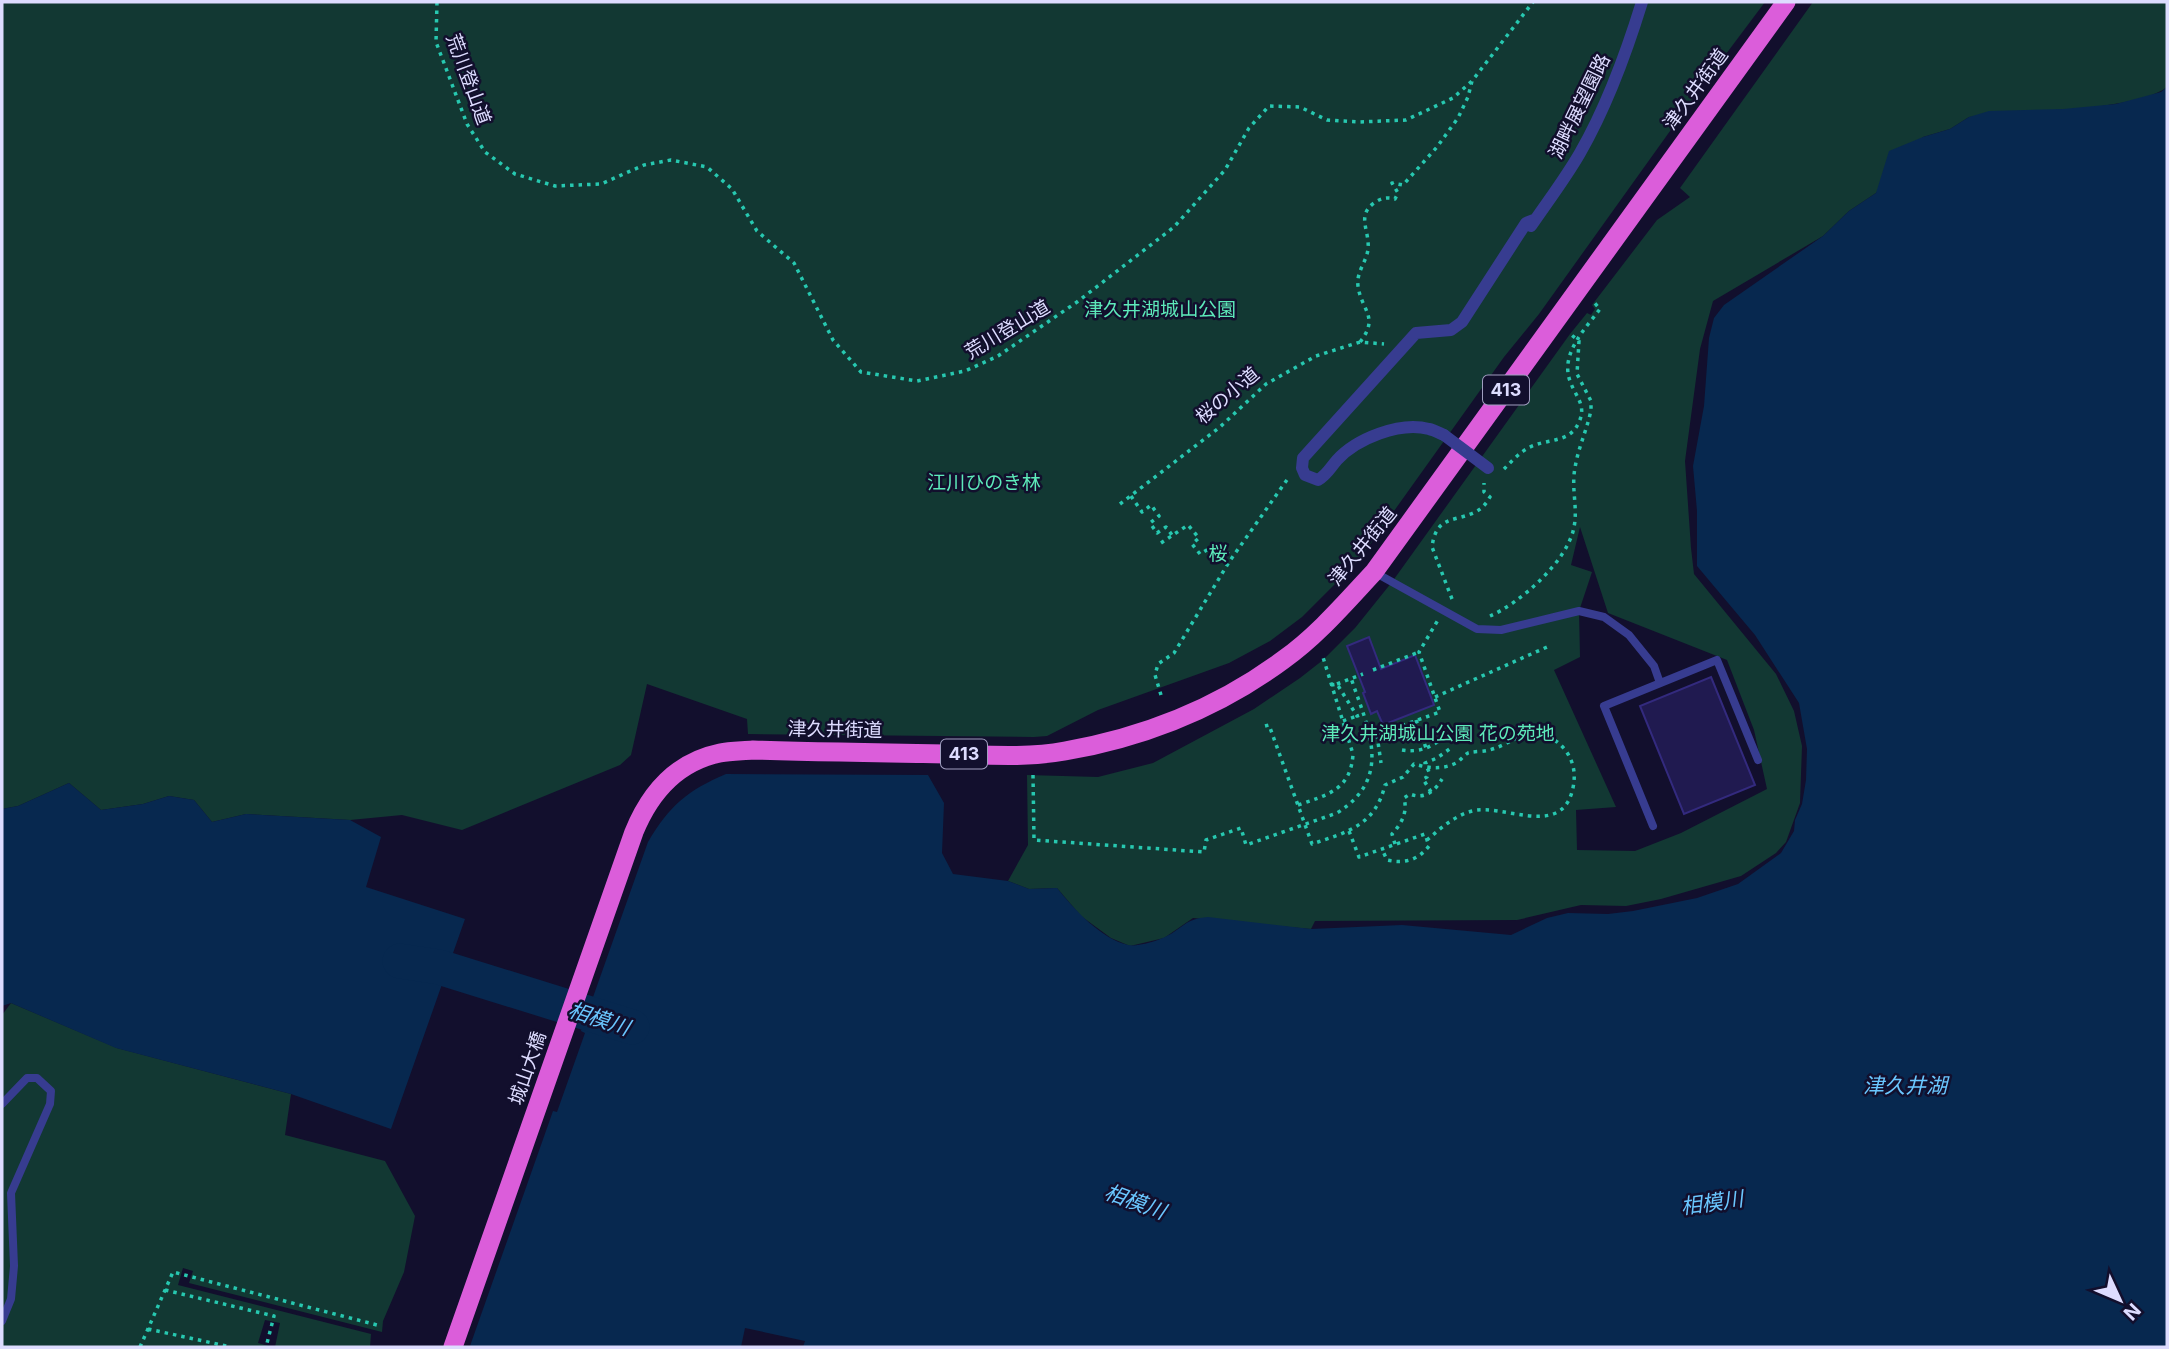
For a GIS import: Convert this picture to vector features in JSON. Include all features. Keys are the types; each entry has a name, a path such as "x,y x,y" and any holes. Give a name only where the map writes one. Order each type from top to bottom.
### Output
{"highway":[{"name":"津久井街道","path":"753,750 1028,754 1063,752 1172,723 1243,688 1286,659 1327,622 1374,572 1786,2"},
{"name":"城山大橋","path":"453,1347 641,813 651,796 665,781 682,769 720,753 753,750"}],"street":[{"name":"湖畔展望園路","path":"1398,353 1416,333 1451,330 1462,322 1515,238 1526,223 1536,219 1552,199 1581,152 1606,102 1631,40 1642,2"},
{"path":"1398,353 1303,458 1302,468 1305,475 1318,480 1326,475 1338,459 1358,444 1405,428 1427,428 1444,435 1493,472"}],"lane":[{"path":"1374,572 1477,629 1490,631 1579,611 1604,617 1629,635 1654,666 1660,683"},
{"path":"1653,826 1604,706 1717,660 1758,760"},
{"path":"2,1104 27,1078 37,1077 51,1091 50,1104 11,1193 14,1266 11,1298 2,1321"}],"path":[{"name":"荒川登山道","path":"437,2 436,42 467,124 485,152 515,174 555,186 601,184 644,166 671,160 707,167 732,189 757,231 794,262 833,340 861,372 917,381 965,371 998,356 1077,302 1174,227 1225,170 1249,128 1269,106 1300,107 1327,120 1406,120 1453,98 1472,81"},
{"path":"1360,342 1367,334 1370,323 1368,310 1357,284 1368,250 1364,217 1368,207 1378,200 1395,199 1398,193 1392,183 1403,185 1437,147 1458,118 1472,81 1533,2"},
{"path":"1455,604 1432,547 1433,538 1447,521 1472,514 1483,507 1490,497 1484,492 1483,484 1490,482 1493,472 1530,447 1559,440 1572,432 1580,421 1580,399 1568,374 1576,339 1600,309 1591,300"},
{"path":"1486,617 1508,606 1535,584 1563,553 1570,541 1574,526 1574,468 1591,410 1591,401 1577,374 1580,345 1567,332"},
{"path":"1360,342 1381,343 1398,353"},
{"name":"桜の小道","path":"1120,504 1220,427 1266,384 1316,356 1360,342"},
{"path":"1161,695 1155,675 1158,664 1174,653 1233,556 1303,458"},
{"path":"1131,496 1142,512 1151,505 1159,516 1150,523 1157,533 1166,527 1172,535"},
{"path":"1161,543 1188,525 1199,538 1192,544 1200,554 1215,545 1233,556"},
{"path":"1373,670 1419,652 1444,611"},
{"path":"1435,697 1547,647"},
{"path":"1370,737 1440,712 1419,652"},
{"path":"1298,805 1334,791 1349,776 1353,754 1334,684 1322,654"},
{"path":"1334,684 1363,674"},
{"path":"1033,770 1034,840 1204,852 1206,840 1241,828 1246,845 1338,813 1359,796 1371,773 1373,761 1370,737 1351,678"},
{"path":"1334,684 1357,716"},
{"path":"1343,721 1363,714"},
{"path":"1416,720 1427,748"},
{"path":"1265,726 1269,725 1312,844 1362,824 1378,806 1385,785 1403,777 1414,764 1427,768 1444,767 1468,753 1492,750 1518,737 1540,735 1553,738 1570,757 1575,771 1571,797 1555,813 1533,817 1489,809 1474,811 1450,821 1427,840"},
{"path":"1377,735 1383,758"},
{"path":"1402,750 1427,748 1446,735"},
{"path":"1431,792 1423,779 1429,772 1425,763 1450,749 1440,741"},
{"path":"1395,844 1392,834 1399,827 1406,811 1404,799 1410,794 1423,796 1431,792 1442,779"},
{"path":"1349,831 1359,857 1425,834 1429,846 1422,855 1398,863 1387,860 1382,849"},
{"path":"140,1347 173,1272 377,1325"},
{"path":"165,1290 274,1316 266,1347"},
{"path":"148,1329 231,1347"}],"green space":[{"path":"2,2 1765,2 1539,314 1504,357 1359,560 1302,617 1270,641 1229,663 1098,710 1047,736 1034,737 748,734 747,719 647,684 631,755 620,765 462,830 402,815 350,820 246,814 212,822 194,800 169,796 143,804 101,810 69,783 18,806 2,809"},
{"name":"津久井湖城山公園 花の苑地","path":"1813,2 2167,2 2167,87 2152,95 2103,106 1969,117 1950,129 1923,137 1876,193 1849,211 1823,236 1713,301 1700,349 1685,461 1691,548 1694,574 1776,674 1794,711 1802,746 1800,803 1786,842 1776,853 1741,876 1626,906 1581,905 1517,920 1315,921 1311,929 1193,918 1164,938 1130,946 1111,938 1081,916 1057,888 1029,889 1008,881 1028,845 1027,775 1098,777 1153,763 1254,709 1323,660 1355,628 1392,582 1570,334 1587,313 1591,315 1595,309 1592,305 1657,220 1690,197 1680,188","holes":["1580,527 1608,613 1727,660 1754,730 1767,789 1681,833 1635,851 1577,850 1576,810 1616,807 1554,670 1580,657 1579,611 1592,572 1571,565"]},
{"path":"11,1003 117,1048 291,1094 285,1135 385,1161 415,1216 404,1272 383,1321 382,1332 189,1283 193,1271 183,1268 178,1285 371,1334 370,1347 275,1347 280,1323 265,1320 258,1343 272,1347 2,1347 2,1015"}],"water":[{"name":"津久井湖","path":"2167,87 2167,1347 470,1346 553,1111 557,1112 585,1033 581,1031 648,842 664,818 681,800 701,786 726,774 928,775 944,803 942,853 953,874 1008,881 1029,889 1057,888 1098,930 1128,945 1157,940 1189,922 1208,917 1311,929 1402,925 1511,935 1547,918 1568,913 1608,914 1697,898 1738,884 1781,853 1794,831 1806,780 1807,749 1799,703 1755,635 1697,566 1697,511 1693,466 1704,406 1709,338 1714,318 1724,305 1823,236 1849,211 1876,193 1889,151 1950,129 1969,117 1989,111 2116,104 2161,92"},
{"path":"69,783 101,810 143,804 169,796 194,800 212,822 246,814 350,820 381,837 366,887 465,919 391,1129 291,1094 116,1048 11,1003 2,1006 2,809 18,806"}],"pier":[{"path":"745,1328 805,1341 803,1347 741,1347"}],"building":[{"path":"1369,637 1381,669 1415,655 1434,705 1383,725 1377,711 1371,714 1347,646"},
{"path":"1711,677 1755,785 1684,814 1640,706"}],"waterway":[{"name":"相模川","path":"400,961 439,967 632,1027"}],"park label":[{"name":"津久井湖城山公園","path":"1160,309"},
{"name":"江川ひのき林","path":"984,482"},
{"name":"桜","path":"1218,553"}]}
